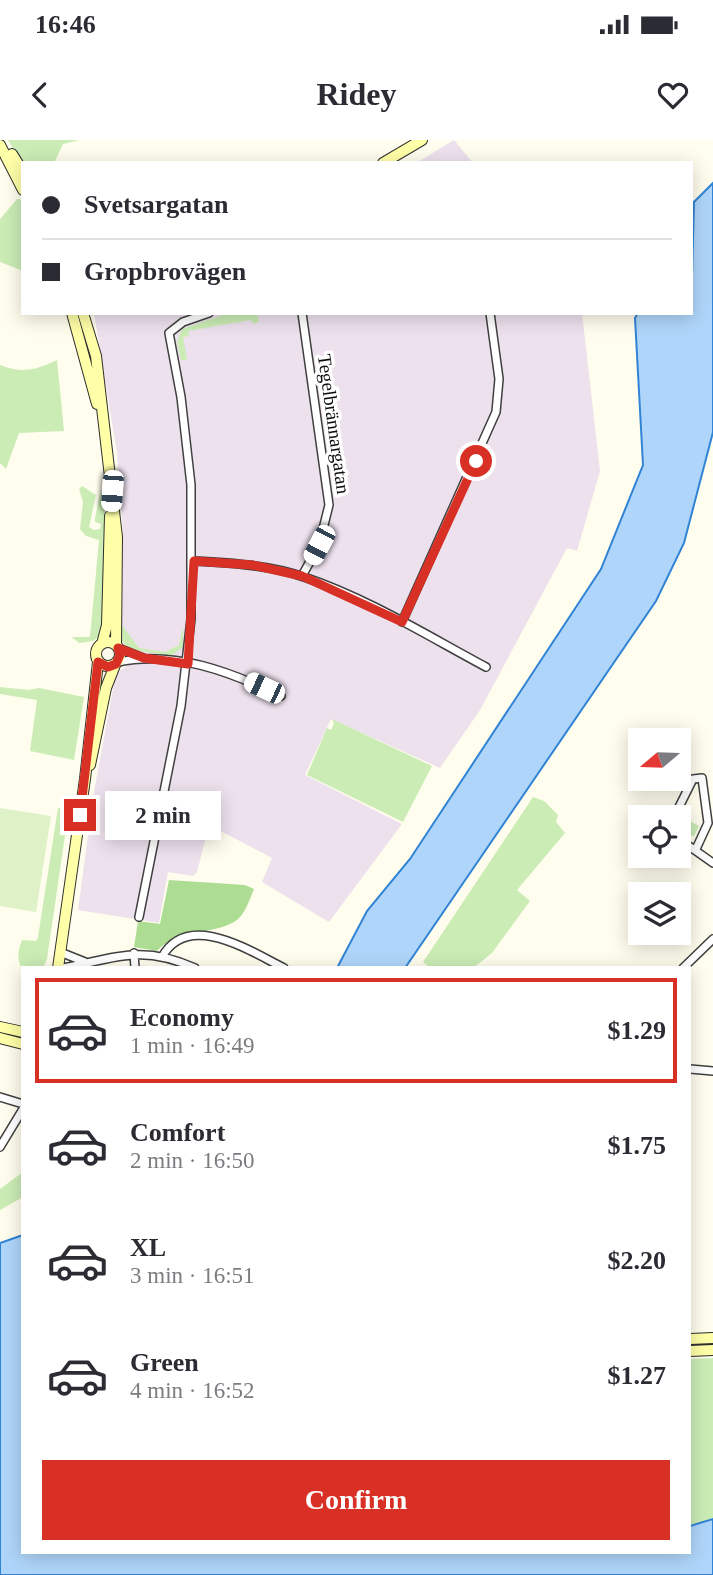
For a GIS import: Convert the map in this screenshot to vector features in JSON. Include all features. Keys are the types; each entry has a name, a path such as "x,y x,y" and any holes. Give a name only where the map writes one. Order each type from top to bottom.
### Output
{"street":[{"path":"3,140 21,169"},
{"path":"386,161 410,143 422,140"},
{"path":"0,145 21,186"},
{"path":"73,315 105,435"},
{"path":"84,315 96,356 117,537 116,663 106,688 93,755 85,779"},
{"path":"139,917 188,664 194,561 189,462 169,333 183,322 203,315"},
{"name":"Tegelbrännargatan","path":"302,315 329,505 319,545 302,576"},
{"path":"402,622 496,412 499,379 490,315"},
{"path":"58,966 85,779 98,662 96,651 102,644 107,625 106,586 112,491"},
{"path":"194,561 252,565 302,576 402,622 486,667"},
{"path":"102,644 117,646 144,658 232,673 281,696"},
{"path":"98,662 105,667 144,658"},
{"path":"680,805 693,779 702,778 708,823 696,849"},
{"path":"691,846 713,863"},
{"path":"162,957 173,942 211,936 224,938 280,966"},
{"path":"685,966 713,939"},
{"path":"60,952 85,962"},
{"path":"134,953 135,966"},
{"path":"70,966 134,953 162,957 189,966"},
{"path":"0,1027 21,1032"},
{"path":"0,1038 21,1043"},
{"path":"691,1069 713,1071"},
{"path":"0,1097 21,1103"},
{"path":"0,1147 21,1112"},
{"path":"691,1339 713,1338"},
{"path":"691,1351 713,1350"}],"shaded area":[{"path":"454,140 471,161 419,161"},
{"path":"94,315 582,315 600,471 577,551 567,548 480,710 440,768 331,719 305,775 402,824 329,922 262,882 272,858 209,825 197,872 193,876 168,872 159,923 78,910 93,797 116,673 127,666 137,648 120,627 123,532 117,453"}],"green space":[{"path":"8,140 79,140 63,144 55,161 21,161"},
{"path":"17,199 20,199 21,270 0,262 0,219"},
{"path":"223,315 257,315 259,322 253,324 251,320 188,331 189,336 183,337 187,360 181,360 177,342 182,329"},
{"path":"57,360 64,431 19,433 6,469 0,463 0,365 29,370"},
{"path":"82,486 96,495 89,527 94,530 100,529 101,524 95,522 95,518 101,489 105,499 102,634 93,641 79,643 72,637 90,637 99,540 86,536 80,529 83,502 79,489"},
{"path":"118,620 139,648 165,652 179,645 183,626 183,647 171,656 130,649 119,639"},
{"path":"0,687 28,690 39,688 84,697 74,760 30,751 37,700 0,694"},
{"path":"332,719 432,766 403,822 307,775 327,728 331,730 334,724"},
{"path":"533,797 544,801 558,815 556,822 565,833 517,890 530,901 492,953 476,966 428,966 423,962"},
{"path":"0,808 51,816 36,912 0,906"},
{"path":"58,808 69,808 47,959 44,966 21,966 19,948 22,940 36,941"},
{"path":"691,822 699,826 694,836 691,836"},
{"path":"169,880 245,885 254,889 244,912 234,922 175,938 157,951 134,947 138,921 160,924"},
{"path":"21,1173 21,1198 0,1210 0,1189"},
{"path":"713,1358 713,1559 658,1575 224,1575 206,1554 691,1554 691,1359"}],"water":[{"path":"713,183 713,432 684,543 656,601 406,966 338,966 367,911 410,859 601,569 643,465 635,318 637,315 693,315 694,202"},
{"path":"21,1236 21,1554 691,1554 691,1526 713,1519 713,1575 0,1575 0,1243"}],"route":[{"path":"80,815 98,662 108,667 116,664 120,659 118,648 144,658 188,664 194,561 252,565 302,576 402,622 476,461"}]}
